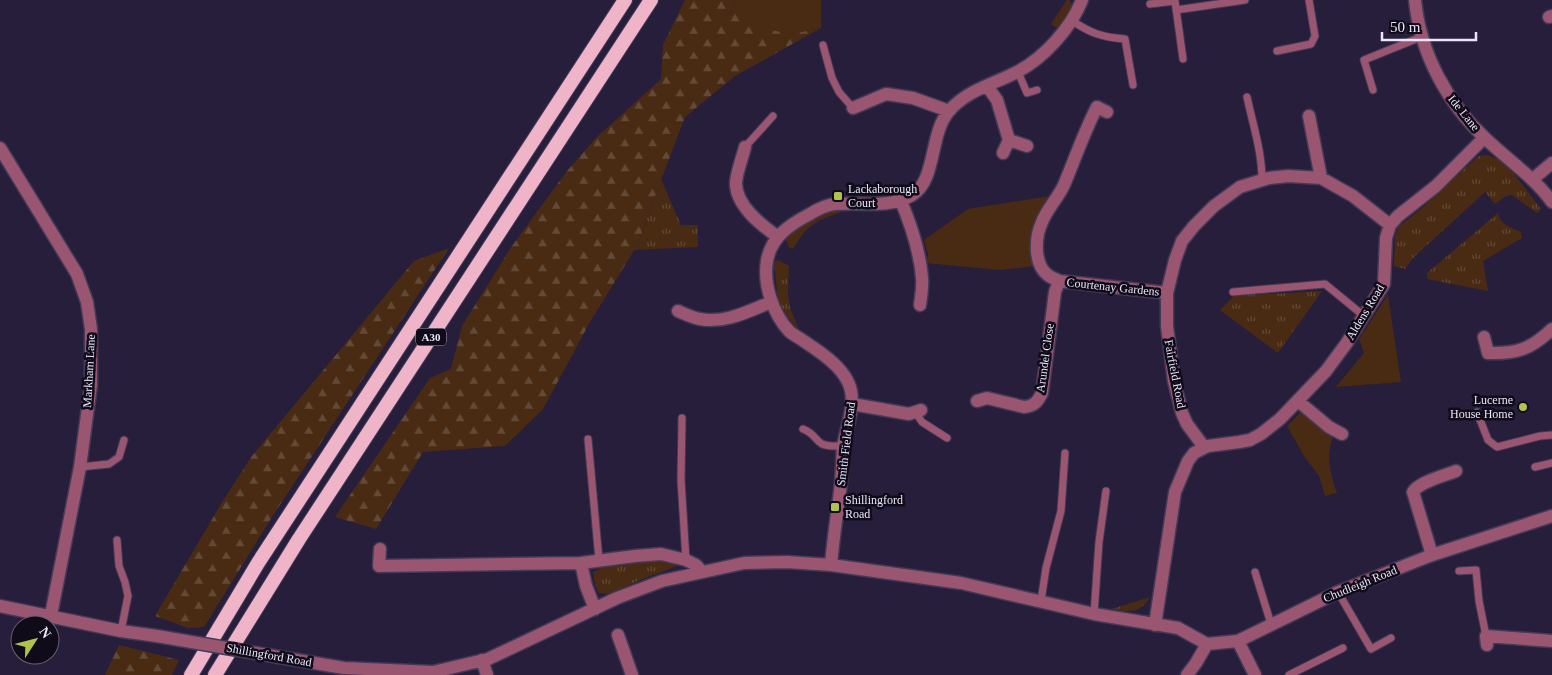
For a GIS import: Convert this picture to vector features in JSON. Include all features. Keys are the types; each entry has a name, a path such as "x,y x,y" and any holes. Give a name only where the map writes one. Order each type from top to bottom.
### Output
{"highway":[{"name":"A30","path":"192,675 258,563 625,0"},
{"name":"A30","path":"215,675 299,540 651,0"}],"street":[{"name":"Smith Field Road","path":"831,565 844,446 852,404 850,388 844,375 838,368 789,331 771,302 766,263 771,246 783,230 824,206 901,201 922,188 927,179 932,152 941,125 949,111 962,99 1018,72 1053,44 1071,20 1082,0"},
{"name":"Ide Lane","path":"1415,0 1416,16 1421,37 1448,95 1461,113 1484,138 1533,179 1552,202"},
{"path":"987,86 997,100 1010,140 1003,153"},
{"path":"853,108 886,94 913,98 949,111"},
{"name":"Courtenay Gardens","path":"1107,112 1097,106 1087,126 1062,188 1042,222 1037,242 1037,255 1048,275 1059,281 1167,293"},
{"path":"1309,116 1321,178"},
{"path":"1390,225 1398,216 1436,186 1484,138"},
{"path":"1010,140 1027,146"},
{"name":"Markham Lane","path":"0,148 77,274 87,302 91,329 91,385 80,467 51,615"},
{"path":"745,148 736,184 740,197 752,215 778,237"},
{"path":"1533,179 1552,163"},
{"name":"Fairfield Road","path":"1204,447 1187,424 1178,398 1168,335 1167,293 1182,241 1194,226 1226,196 1240,187 1262,180 1288,176 1321,178 1352,196 1390,225"},
{"path":"901,201 911,226 921,266 920,306"},
{"name":"Aldens Road","path":"1204,447 1239,442 1262,434 1280,419 1326,371 1384,284 1386,238 1390,225"},
{"name":"Arundel Close","path":"977,401 987,398 1024,407 1030,407 1038,402 1042,392 1055,292 1059,281"},
{"path":"678,311 700,319 721,320 740,315 771,302"},
{"path":"1484,337 1488,358 1526,349 1538,342 1552,329"},
{"path":"1298,401 1329,427 1342,434"},
{"path":"852,404 909,414 918,411"},
{"path":"1155,625 1176,492 1188,461 1204,447"},
{"path":"1432,555 1413,492 1420,485 1456,471"},
{"name":"Chudleigh Road","path":"1207,644 1238,640 1338,592 1432,555 1552,516"},
{"path":"380,549 379,566 581,563 660,554 686,560 696,565 702,572"},
{"name":"Shillingford Road","path":"60,617 121,631 279,657 343,672 434,672 482,660 662,581 744,563 787,562 831,565 962,583 1094,614 1178,628 1207,644"},
{"path":"581,563 586,586 595,609"},
{"name":"Shillingford Road","path":"0,606 51,615"},
{"path":"618,635 632,675"},
{"path":"1238,640 1255,675"},
{"path":"1486,641 1552,641"},
{"path":"1187,675 1207,644"},
{"path":"482,660 488,675"}],"lane":[{"path":"1176,10 1245,0"},
{"path":"1277,51 1311,44 1315,36 1309,0"},
{"path":"1150,4 1175,1 1183,59"},
{"path":"1071,20 1090,32 1111,38 1124,38 1133,85"},
{"path":"1373,90 1364,60 1421,37"},
{"path":"823,46 832,78 839,92 853,108"},
{"path":"1018,72 1026,93 1037,90"},
{"path":"1246,97 1259,148 1262,180"},
{"path":"745,148 773,116"},
{"path":"1233,292 1325,284 1364,316"},
{"path":"918,411 922,422 947,438"},
{"path":"1477,412 1488,440 1496,447 1540,436 1552,435"},
{"path":"682,418 682,480 686,560"},
{"path":"803,429 812,432 821,443 844,446"},
{"path":"588,439 599,560"},
{"path":"80,467 109,464 118,457 124,440"},
{"path":"1041,601 1046,568 1061,511 1065,453"},
{"path":"1535,467 1552,463"},
{"path":"1094,614 1106,491"},
{"path":"117,540 119,566 128,596 121,631"},
{"path":"1459,571 1476,570 1486,641"},
{"path":"1255,572 1270,624"},
{"path":"1338,592 1371,649 1391,638"},
{"path":"1290,675 1344,648"}],"green space":[{"path":"685,0 734,0 735,8 790,34 821,28 735,76 685,117 638,244 590,322 543,409 505,446 423,452 376,529 335,517 430,378 451,369 462,326 512,246 567,171 597,137 661,79 663,45"},
{"path":"734,0 821,0 821,28 790,34 754,26 735,8"},
{"path":"1067,0 1072,4 1070,10 1057,28 1051,24"},
{"path":"1487,155 1505,162 1541,209 1537,213 1512,195 1506,196 1495,204 1485,192 1413,258 1405,269 1394,266 1395,236 1398,227 1421,209 1475,159 1479,156"},
{"path":"661,179 681,225 698,225 698,247 634,250 638,244"},
{"path":"1050,196 1037,221 1035,266 1000,270 926,263 928,254 924,240 968,209"},
{"path":"839,210 841,212 812,225 793,249 789,247 785,238 798,226 816,216"},
{"path":"1498,213 1503,223 1521,232 1522,238 1483,261 1488,291 1427,279 1427,273"},
{"path":"449,248 272,517 204,627 188,628 155,616 224,499 252,456 414,261"},
{"path":"778,260 789,266 788,295 790,308 799,330 785,314 778,299 774,262"},
{"path":"1322,291 1278,353 1220,310 1234,296"},
{"path":"1388,295 1401,382 1336,387 1364,353 1359,339"},
{"path":"1304,409 1334,435 1329,457 1332,478 1337,493 1325,496 1319,476 1304,456 1287,426"},
{"path":"648,560 667,562 677,566 609,594 599,593 595,585 593,572 604,567"},
{"path":"1150,597 1138,609 1124,611 1112,609"},
{"path":"119,645 179,660 172,675 105,675"}],"place":[{"name":"Lackaborough Court","path":"838,196"},
{"name":"Lucerne House Home","path":"1523,407"},
{"name":"Shillingford Road","path":"835,507"}]}
